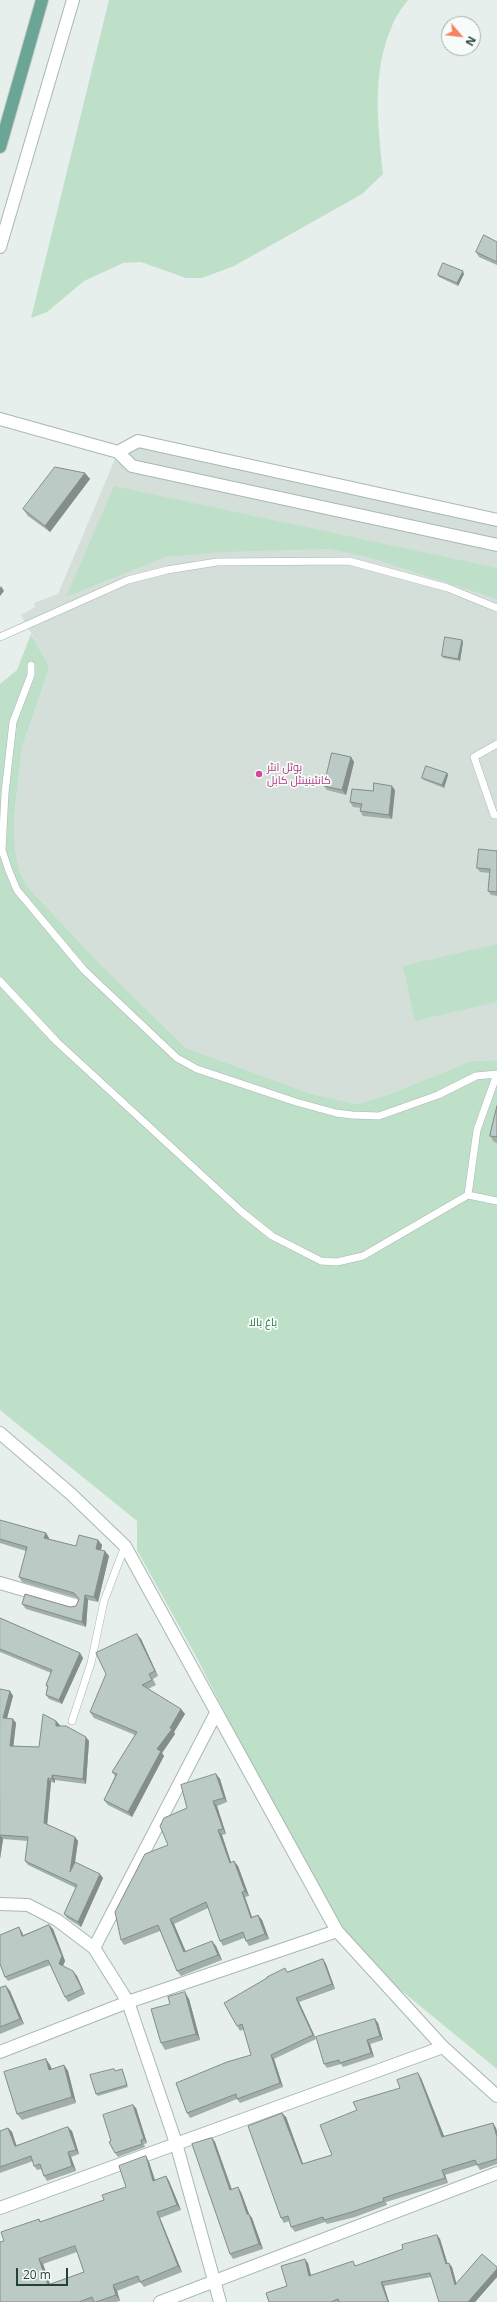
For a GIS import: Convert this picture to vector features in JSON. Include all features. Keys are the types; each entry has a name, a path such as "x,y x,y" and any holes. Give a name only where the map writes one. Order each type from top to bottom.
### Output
{"main road":[{"path":"0,147 42,0"}],"street":[{"path":"0,247 73,0"},
{"path":"0,420 118,452 132,466 497,546"},
{"path":"118,452 138,441 497,520"},
{"path":"0,1433 71,1494 125,1546 337,1931 442,2047 497,2096"},
{"path":"0,1582 75,1605"},
{"path":"94,1948 216,1713"},
{"path":"0,1904 28,1905 57,1920 94,1948 128,2002 176,2143 220,2302"},
{"path":"0,2052 128,2002 337,1931"},
{"path":"0,2208 442,2047"},
{"path":"160,2302 497,2173"}],"lane":[{"path":"0,637 128,580 167,570 217,562 349,561 448,588 497,608"},
{"path":"31,665 31,676 13,722 5,793 2,850 17,890 84,970 177,1058 197,1069 296,1102 336,1113 379,1116 438,1095 476,1076 497,1074 477,1130 468,1195"},
{"path":"497,744 474,757 494,815 497,816"},
{"path":"0,981 57,1042 242,1212 272,1236 320,1261 337,1262 363,1256 468,1195 497,1202"},
{"path":"72,1721 91,1663 104,1602 125,1546"}],"shaded area":[{"name":"ہوٹل انٹر کانٹینینٹل کابل","path":"138,441 497,520 497,1060 471,1061 387,1095 356,1104 312,1094 186,1048 99,963 27,886 19,870 15,849 14,819 22,747 48,672 48,664 21,615 35,607 34,603 58,594 118,452"}],"green space":[{"path":"109,0 408,0 393,23 385,44 381,62 378,118 383,174 362,194 234,266 202,278 186,278 141,262 123,263 84,281 47,312 31,318"},
{"path":"114,486 497,568 497,599 368,557 329,549 224,552 165,557 66,597"},
{"name":"باغ بالا","path":"31,634 48,664 48,672 22,747 14,819 15,849 19,870 27,886 99,963 186,1048 312,1094 356,1104 387,1095 471,1061 497,1060 497,2069 392,1983 349,1936 300,1862 198,1660 137,1550 137,1521 0,1410 0,684 17,670"},
{"path":"497,944 497,1002 415,1021 403,966"}],"building":[{"path":"484,235 497,242 497,262 476,252"},
{"path":"443,263 463,271 457,283 438,275"},
{"path":"55,467 85,473 45,526 23,509"},
{"path":"445,637 462,640 458,659 442,656"},
{"path":"332,753 351,757 342,790 324,786"},
{"path":"426,766 447,773 442,785 422,778"},
{"path":"374,783 392,786 389,815 360,811 362,804 350,802 352,789 373,791"},
{"path":"479,849 497,851 497,892 488,891 490,869 477,868"},
{"path":"497,1106 497,1137 490,1136"},
{"path":"0,1520 46,1533 44,1538 76,1546 79,1535 98,1540 96,1549 105,1551 94,1597 85,1595 82,1622 22,1604 25,1594 70,1607 76,1606 79,1599 74,1593 19,1577 27,1547 0,1539"},
{"path":"0,1618 80,1653 59,1700 46,1695 48,1686 46,1685 52,1670 0,1649"},
{"path":"137,1634 155,1671 149,1674 152,1680 142,1685 181,1709 170,1728 172,1729 157,1749 161,1751 128,1812 104,1800 117,1774 112,1772 137,1732 90,1712 106,1674 96,1653"},
{"path":"0,1689 10,1691 3,1718 13,1719 10,1746 39,1747 43,1714 56,1721 56,1726 66,1726 86,1737 83,1779 52,1775 52,1779 48,1778 44,1823 75,1837 70,1872 75,1862 100,1874 78,1922 64,1914 77,1885 25,1861 28,1837 0,1835"},
{"path":"216,1774 224,1798 213,1801 223,1829 218,1830 230,1863 234,1861 245,1891 242,1892 251,1918 258,1915 265,1934 246,1941 243,1932 220,1941 206,1902 170,1919 184,1952 212,1941 218,1955 177,1971 158,1925 121,1940 115,1912 145,1854 168,1845 160,1826 164,1818 187,1808 181,1785"},
{"path":"49,1925 62,1956 59,1964 73,1971 82,1989 65,1997 48,1960 5,1977 0,1964 0,1935 19,1927 22,1936"},
{"path":"323,1959 332,1984 296,1998 313,2035 271,2055 280,2083 237,2099 236,2094 187,2113 176,2083 227,2062 251,2055 242,2024 237,2026 224,2003 285,1968 287,1972"},
{"path":"6,1986 20,2019 0,2027 0,1988"},
{"path":"185,1992 196,2034 161,2043 151,2009 170,2004 168,1997"},
{"path":"375,2019 380,2036 367,2040 371,2053 340,2063 339,2060 324,2064 316,2037"},
{"path":"46,2059 49,2070 64,2065 72,2097 17,2114 4,2072"},
{"path":"114,2069 115,2071 122,2069 127,2085 96,2094 90,2075"},
{"path":"418,2073 442,2137 493,2123 497,2137 497,2159 477,2165 475,2160 442,2170 445,2178 383,2198 384,2201 352,2212 324,2220 323,2217 291,2227 288,2216 281,2218 248,2126 282,2113 302,2164 332,2155 320,2125 357,2110 353,2102 400,2088 397,2080"},
{"path":"133,2105 144,2139 141,2140 142,2144 115,2153 109,2142 111,2141 103,2115"},
{"path":"68,2127 76,2150 68,2152 72,2166 44,2176 40,2164 34,2166 31,2156 0,2167 0,2131 8,2128 15,2146"},
{"path":"212,2138 230,2190 238,2187 259,2244 230,2254 192,2144"},
{"path":"146,2156 153,2181 166,2176 177,2205 157,2212 178,2266 140,2282 138,2276 113,2285 116,2295 96,2302 94,2302 92,2297 79,2302 0,2302 0,2242 4,2241 1,2232 39,2219 40,2222 104,2200 102,2195 126,2187 119,2166","holes":["75,2246 84,2272 48,2285 39,2259"]},
{"path":"437,2235 446,2264 449,2263 455,2285 482,2254 497,2267 497,2269 468,2302 439,2302 430,2273 381,2282 388,2302 339,2302 338,2299 331,2302 269,2302 266,2293 287,2286 281,2266 305,2259 309,2276 353,2261 355,2266 403,2249 402,2245"}],"place":[{"name":"ہوٹل انٹر کانٹینینٹل کابل","path":"259,774"}]}
